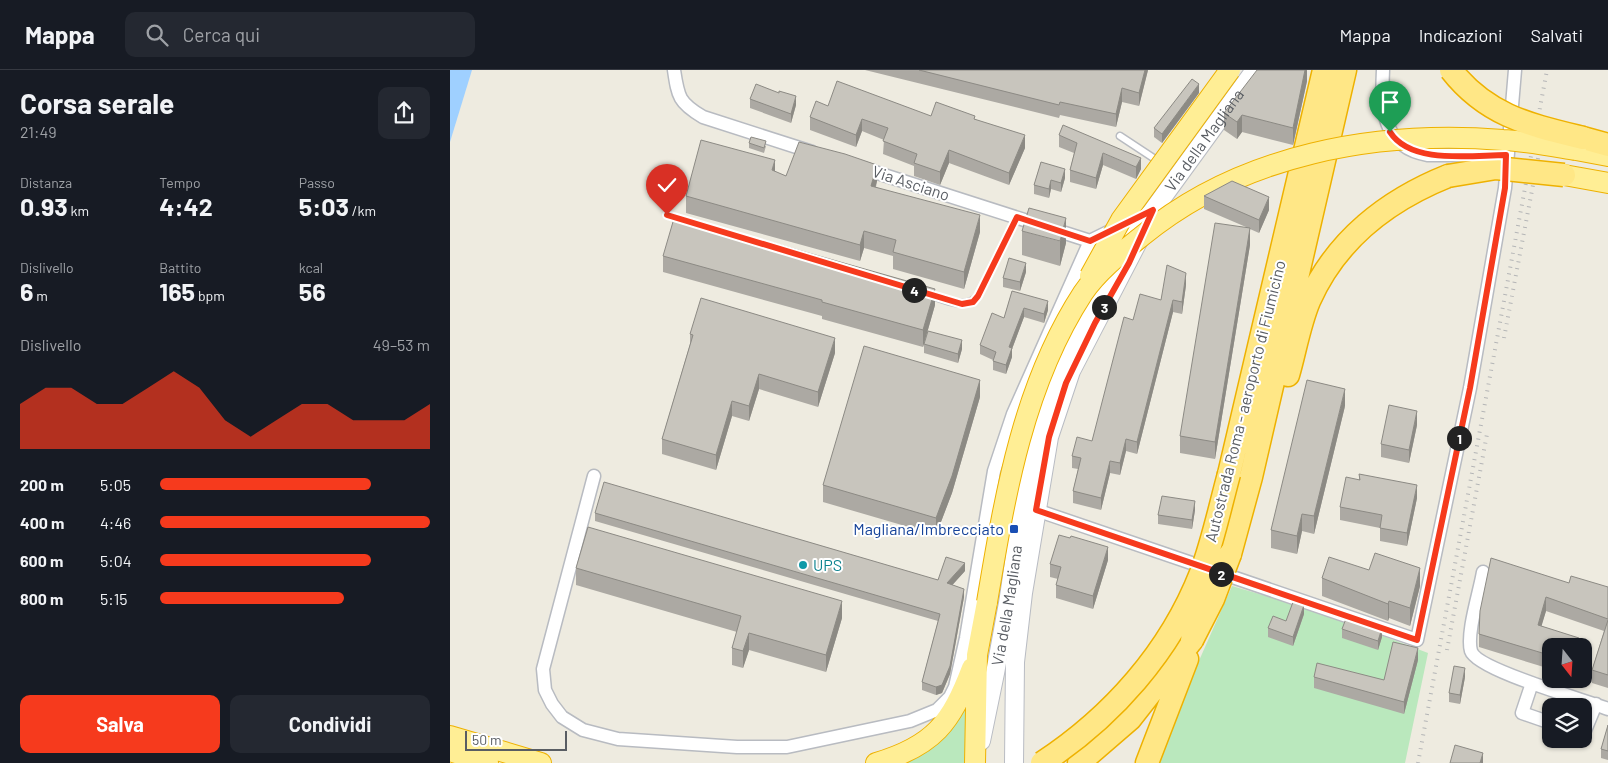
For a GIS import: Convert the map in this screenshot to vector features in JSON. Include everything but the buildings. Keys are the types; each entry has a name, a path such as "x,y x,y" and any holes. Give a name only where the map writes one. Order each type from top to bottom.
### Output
{"highway":[{"path":"1082,296 1102,250 1121,220 1230,70"},
{"name":"Autostrada Roma - aeroporto di Fiumicino","path":"1079,763 1130,719 1192,640 1225,569 1251,477 1311,170 1324,70"},
{"name":"Autostrada Roma - aeroporto di Fiumicino","path":"1042,763 1091,727 1135,683 1168,637 1198,580 1211,543 1311,170 1345,70"},
{"path":"1451,70 1481,100 1502,113 1540,127 1608,144"},
{"path":"976,763 977,655 1011,477 1030,404 1050,353 1082,296 1091,282 1121,253 1177,209 1219,186 1287,160 1359,145 1436,138 1506,140 1608,156"},
{"path":"1251,477 1275,422 1309,301 1333,262 1364,226 1410,193 1460,172 1506,168 1564,175 1608,183"},
{"path":"1147,763 1179,682 1192,640"},
{"path":"876,763 920,744 942,726 957,706 977,655"},
{"path":"451,742 488,763"},
{"path":"451,742 541,763"}],"main road":[{"name":"Via della Magliana","path":"976,763 1008,603 1030,456 1045,399 1074,330 1119,256 1255,70"},
{"name":"Via della Magliana","path":"1014,763 1015,662 1036,510 1049,437 1066,383 1095,323 1129,263 1153,210"}],"street":[{"path":"674,70 678,98 688,108 703,117 827,156"},
{"path":"1383,70 1386,120 1393,138 1404,146 1417,153 1428,155 1506,155"},
{"path":"1036,510 1417,640 1470,388 1505,188 1506,155 1515,70"},
{"name":"Via Asciano","path":"846,162 1090,241"},
{"name":"Via della Magliana","path":"1090,241 1153,210"},
{"path":"594,476 544,664 545,690 555,709 578,728 612,738 728,746 787,746 815,743 919,719 934,713 950,698 955,687 966,638 992,480 999,450 1090,241"},
{"path":"999,450 1030,456"},
{"path":"1484,572 1471,632 1471,652 1482,663 1532,683 1608,709"},
{"path":"1532,683 1522,713 1542,720"},
{"path":"1592,714 1596,704"}],"lane":[{"path":"1120,136 1178,175"},
{"path":"667,215 686,221"},
{"path":"924,293 962,304 973,302 978,296 1017,217"}],"green space":[{"path":"1232,586 1320,612 1428,653 1405,763 1157,763 1190,681"},
{"path":"969,701 967,763 903,763 952,728"}],"water":[{"path":"450,70 472,70 450,142"}],"railway":[{"path":"1418,763 1547,70"},
{"path":"1504,338 1544,127"},
{"path":"1447,650 1487,434"}],"place":[{"name":"Magliana/Imbrecciato","path":"1014,529"},
{"name":"UPS","path":"803,565"}],"route":[{"path":"667,215 962,304 973,302 978,296 1017,217 1090,241 1153,210 1129,263 1095,323 1066,383 1049,437 1036,510 1417,640 1470,388 1505,188 1506,155 1428,155 1417,153 1393,138 1390,132"}]}
